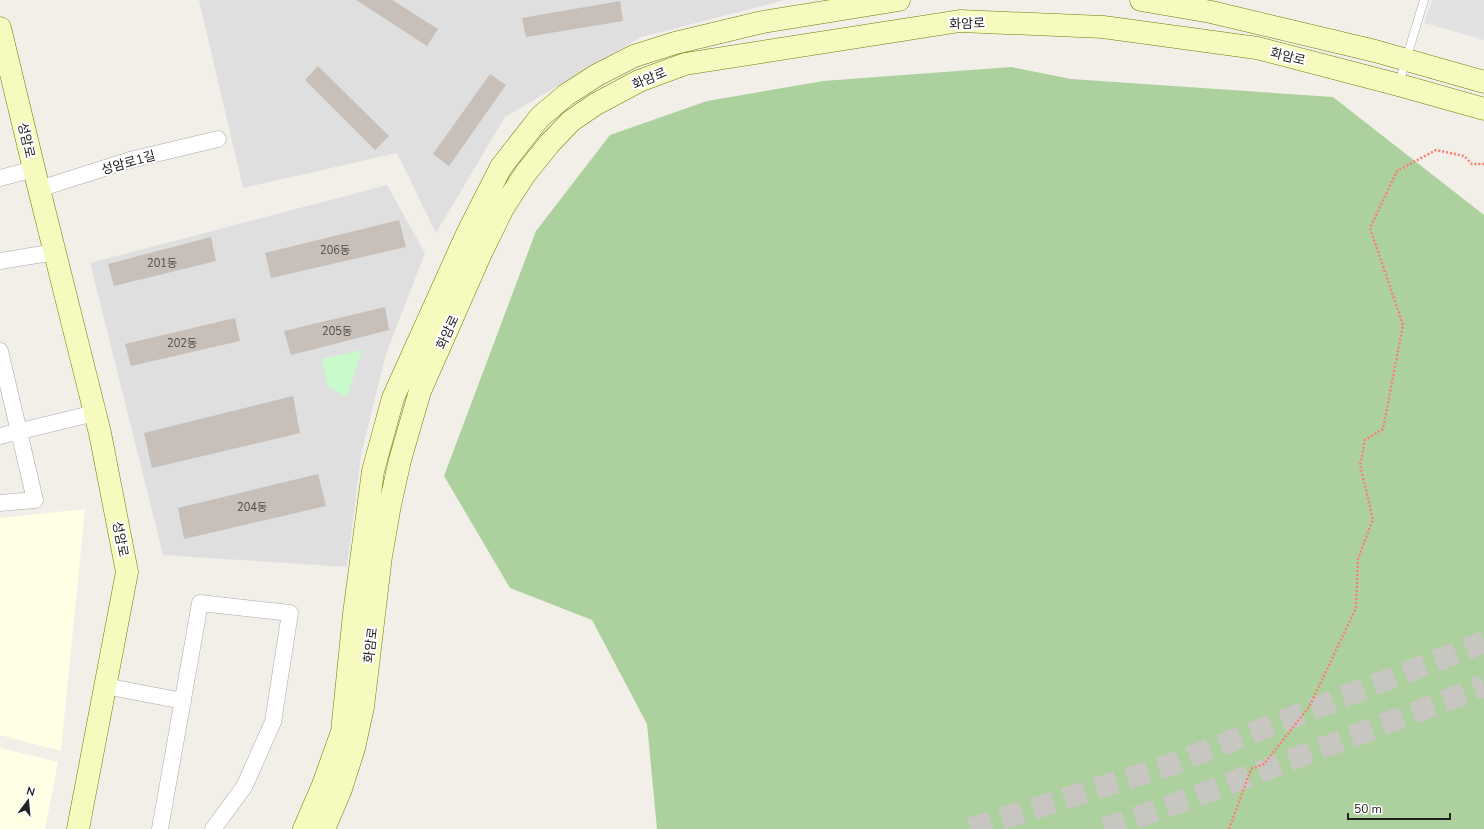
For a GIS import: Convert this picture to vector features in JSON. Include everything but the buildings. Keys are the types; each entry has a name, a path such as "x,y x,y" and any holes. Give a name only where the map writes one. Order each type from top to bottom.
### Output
{"main road":[{"name":"화암로","path":"304,829 324,785 342,732 354,614 374,471 393,398 467,234 501,167 540,117 566,95 597,75 634,56 675,43 763,22 899,0"},
{"name":"화암로","path":"1141,0 1211,12 1375,51 1484,82"},
{"name":"화암로","path":"324,829 341,789 354,748 363,707 379,570 390,505 400,460 420,391 481,253 503,208 525,174 550,143 571,121 596,104 639,81 685,64 960,21 1103,27 1257,48 1484,109"},
{"name":"성암로","path":"0,28 95,413 127,572 78,829"}],"street":[{"name":"성암로1길","path":"0,178 37,179 130,160 218,139"},
{"path":"0,261 55,252"},
{"path":"0,352 35,500 0,502"},
{"path":"0,436 95,413"},
{"path":"160,829 200,603 290,613 273,722 244,787 213,829"},
{"path":"105,686 182,701"}],"lane":[{"path":"1399,85 1424,0"}],"path":[{"path":"1229,829 1251,769 1264,764 1309,707 1356,608 1358,559 1373,519 1360,465 1365,440 1383,429 1403,325 1370,228 1397,171 1436,150 1464,156 1472,164 1484,164"}],"shaded area":[{"path":"199,0 785,0 641,37 505,117 436,233 397,153 243,188"},
{"path":"1432,0 1484,0 1484,40 1424,23"},
{"path":"387,185 425,253 386,354 361,455 347,567 163,555 90,263"},
{"path":"85,509 61,751 0,735 0,518"},
{"path":"0,748 58,762 45,829 0,829"}],"green space":[{"path":"1011,67 1071,79 1333,97 1484,215 1484,829 657,829 647,724 592,620 510,588 444,476 536,231 610,135 707,101 823,81"},
{"path":"362,350 347,397 328,387 322,359"}],"tunnel":[{"path":"970,829 1170,765 1484,642"},
{"path":"1104,829 1194,797 1484,686"}]}
